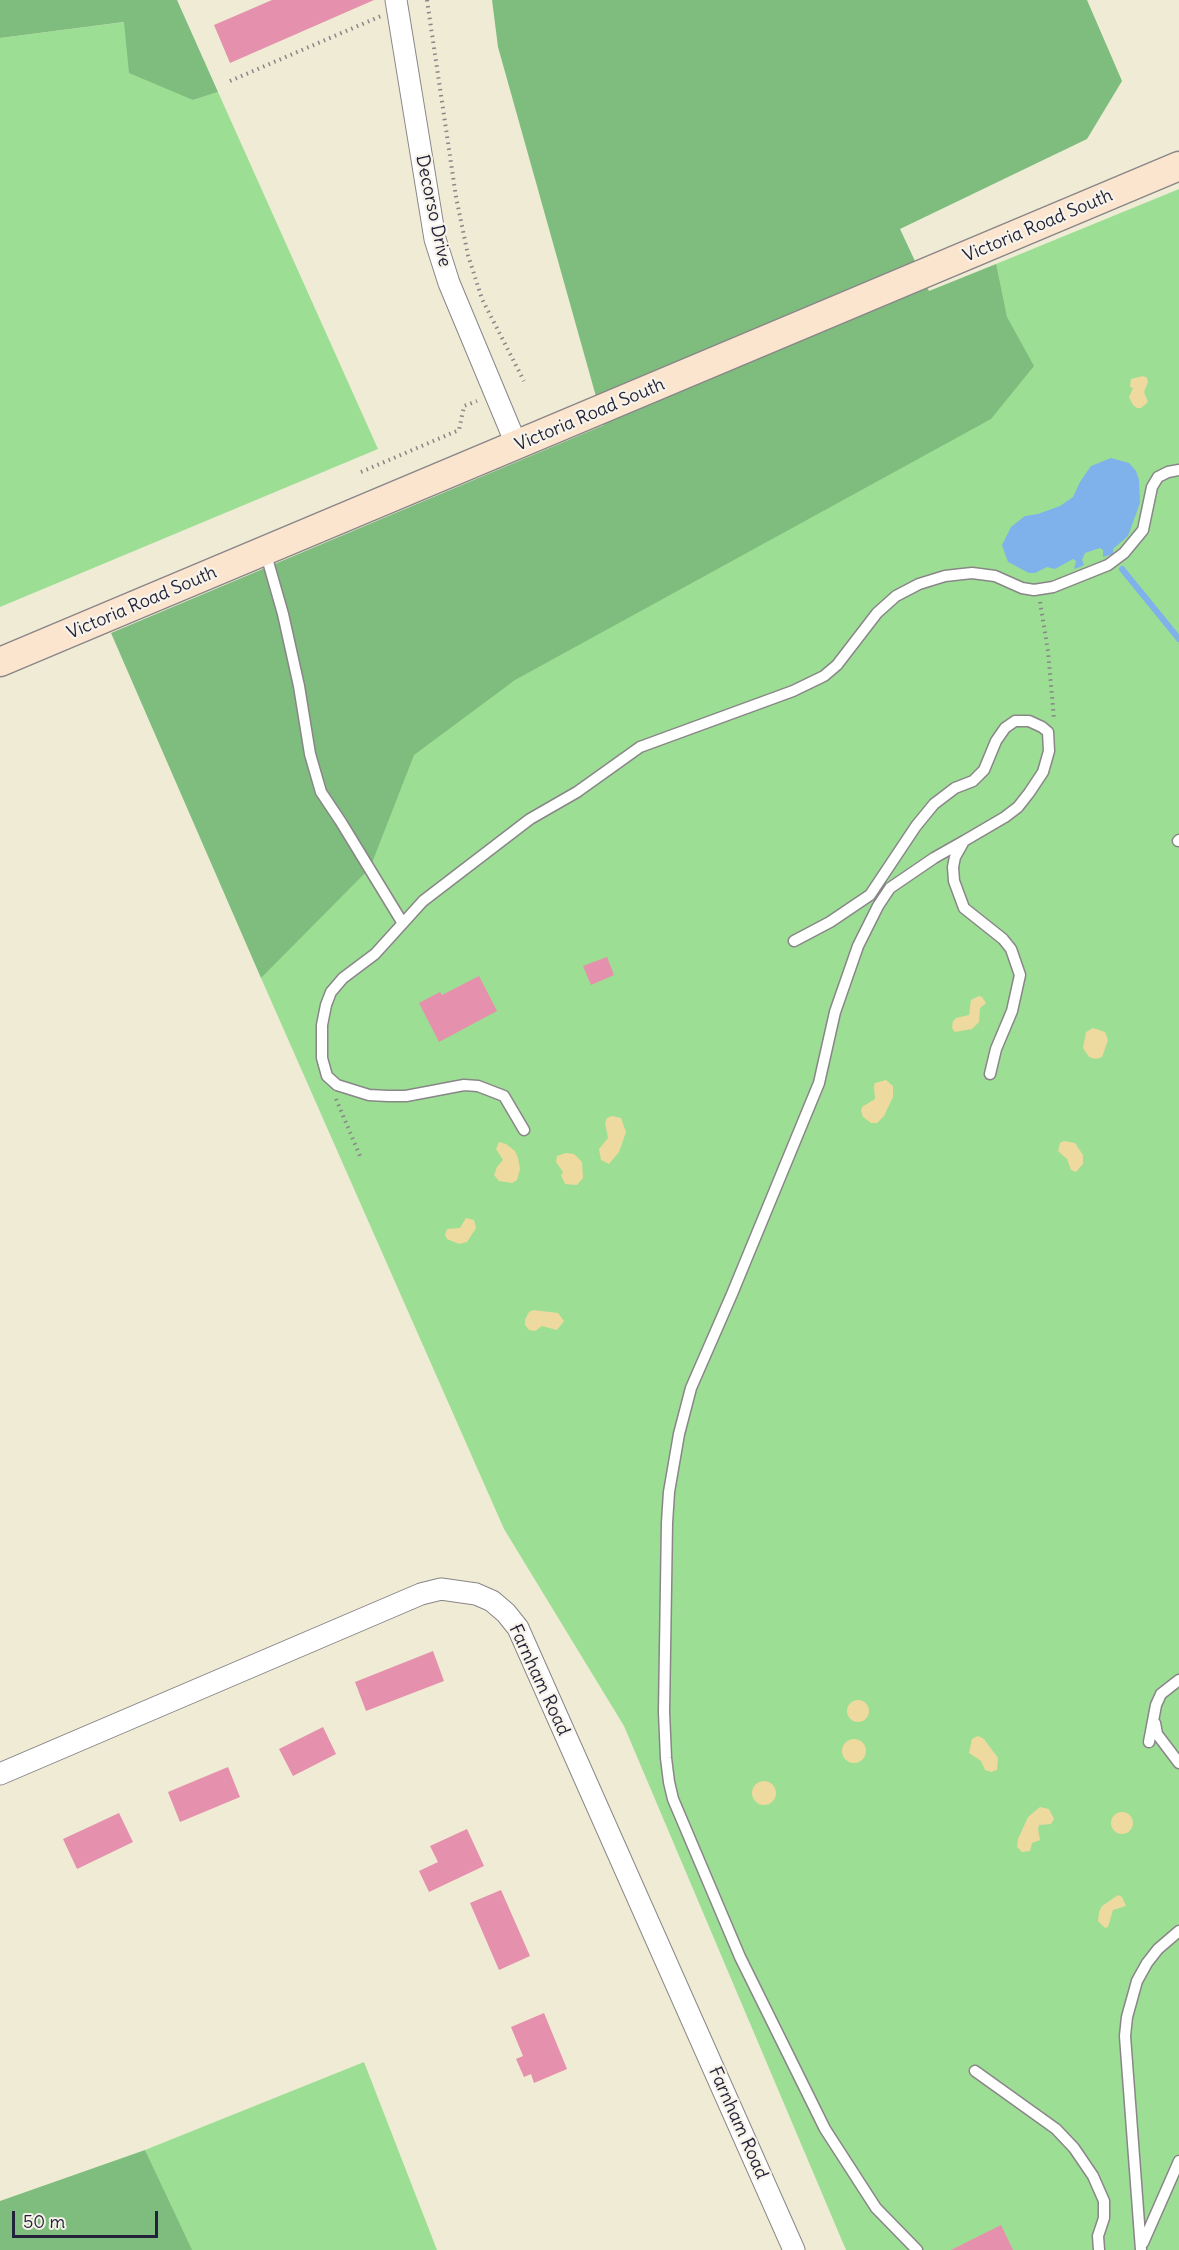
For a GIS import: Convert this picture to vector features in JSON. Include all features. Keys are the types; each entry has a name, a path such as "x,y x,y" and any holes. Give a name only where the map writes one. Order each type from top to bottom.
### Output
{"main road":[{"name":"Victoria Road South","path":"0,662 1179,166"}],"street":[{"name":"Decorso Drive","path":"397,5 435,239 453,294 517,446"},
{"name":"Farnham Road","path":"0,1774 422,1594 441,1589 476,1594 492,1601 518,1628 794,2250"}],"lane":[{"path":"524,1130 504,1096 478,1086 451,1087 406,1096 369,1095 336,1085 327,1076 321,1045 330,992 343,978 375,954 423,901 530,819 577,792 640,747 793,691 824,676 837,665 877,613 896,597 919,584 945,576 972,573 995,576 1022,588 1038,589 1053,587 1098,569 1124,554 1143,530 1152,488 1158,477 1179,470"},
{"path":"265,551 285,624 299,686 310,754 321,792 402,922"},
{"path":"794,941 830,922 870,894 934,804 955,788 973,781 984,770 996,741 1005,728 1015,721 1029,721 1048,732 1049,751 1043,772 1018,807 1005,817 934,858 890,888 878,906 858,946 835,1012 815,1092 691,1388 679,1434 669,1492 664,1713 666,1758 673,1799 740,1957 825,2129 876,2208 917,2250"},
{"path":"964,841 955,857 953,867 958,896 964,908 1003,939 1011,949 1020,975 1012,1011 996,1049 990,1074"},
{"path":"1149,1742 1156,1705 1161,1694 1179,1680"},
{"path":"1156,1705 1157,1734 1179,1763"},
{"path":"1141,2250 1125,2036 1127,2017 1137,1981 1147,1963 1158,1949 1179,1931"},
{"path":"975,2071 1056,2129 1074,2148 1093,2176 1104,2200 1104,2218 1098,2236 1099,2250"},
{"path":"1141,2250 1179,2161"}],"path":[{"path":"427,0 456,197 468,255 482,299 524,381"},
{"path":"230,81 397,5"},
{"path":"361,472 459,430 464,406 478,400"},
{"path":"1038,589 1054,712 1054,727 1049,751"},
{"path":"327,1076 360,1156"}],"green space":[{"path":"0,0 177,0 218,92 193,100 129,73 124,22 0,38"},
{"path":"492,0 1087,0 1122,81 1087,139 900,229 929,291 996,264 1007,317 1034,366 991,419 515,680 414,755 370,868 261,978 111,633 604,425 498,47"},
{"path":"125,22 193,100 218,92 378,449 0,607 0,38"},
{"path":"1179,189 1179,2250 846,2250 624,1726 504,1529 261,978 382,742 992,396 996,264"},
{"path":"364,2062 437,2250 189,2250 145,2150"},
{"path":"145,2150 192,2250 0,2250 0,2201"}],"sand":[{"path":"1143,376 1148,382 1144,392 1148,402 1141,408 1137,408 1129,397 1133,388 1130,387 1131,379"},
{"path":"979,996 986,1003 980,1008 979,1022 972,1029 955,1032 952,1028 953,1021 969,1015 971,1000"},
{"path":"1093,1028 1105,1032 1108,1040 1102,1057 1096,1059 1089,1057 1083,1048 1086,1032"},
{"path":"886,1080 893,1086 893,1097 884,1116 877,1123 871,1123 863,1117 862,1107 875,1099 875,1083"},
{"path":"612,1116 621,1118 626,1132 619,1152 609,1164 601,1160 599,1149 608,1138 605,1123 607,1118"},
{"path":"1064,1141 1075,1143 1083,1155 1083,1164 1076,1172 1071,1170 1067,1159 1058,1151 1060,1143"},
{"path":"499,1142 515,1151 518,1158 520,1169 517,1180 512,1183 499,1181 494,1175 503,1160 496,1149"},
{"path":"566,1153 574,1154 582,1162 583,1178 577,1185 565,1184 561,1175 563,1172 556,1162 557,1156"},
{"path":"466,1218 474,1220 476,1228 467,1242 459,1244 447,1239 445,1235 447,1229 460,1228"},
{"path":"533,1310 558,1313 564,1321 557,1330 542,1326 535,1331 529,1330 525,1325 525,1320 529,1312"},
{"path":"858,1700 866,1703 869,1711 866,1719 858,1722 850,1719 847,1711 850,1703"},
{"path":"978,1736 984,1739 998,1758 997,1770 991,1772 985,1770 981,1761 969,1753 972,1739"},
{"path":"854,1739 863,1742 866,1751 863,1760 854,1763 845,1760 842,1751 845,1742"},
{"path":"764,1781 772,1785 776,1793 772,1801 764,1805 756,1801 752,1793 756,1785"},
{"path":"1040,1807 1049,1809 1054,1819 1051,1824 1039,1825 1040,1840 1032,1843 1030,1851 1022,1852 1017,1847 1018,1839 1028,1817"},
{"path":"1122,1812 1132,1819 1133,1823 1126,1833 1122,1834 1112,1827 1111,1823 1118,1813"},
{"path":"1118,1895 1122,1897 1126,1906 1113,1910 1108,1927 1105,1928 1098,1921 1099,1912 1102,1906"}],"water":[{"path":"1111,458 1129,463 1136,471 1139,480 1140,503 1128,536 1113,549 1113,554 1103,557 1103,550 1100,548 1085,553 1082,560 1084,565 1080,567 1074,569 1076,561 1073,559 1055,569 1047,567 1035,573 1029,573 1008,562 1002,545 1011,527 1025,516 1060,506 1073,497 1091,466"}],"building":[{"path":"272,0 374,0 230,63 214,25"},
{"path":"607,957 614,975 591,985 583,966"},
{"path":"479,976 497,1011 439,1042 419,1003 440,992 442,995"},
{"path":"433,1651 444,1681 366,1711 355,1682"},
{"path":"323,1727 336,1754 293,1776 279,1749"},
{"path":"228,1767 240,1797 180,1822 168,1792"},
{"path":"119,1813 133,1842 77,1869 63,1839"},
{"path":"467,1829 484,1866 429,1892 419,1871 438,1862 430,1846"},
{"path":"501,1890 530,1956 499,1970 470,1903"},
{"path":"544,2013 567,2069 534,2083 531,2074 524,2077 516,2059 523,2056 511,2027"},
{"path":"1001,2225 1013,2250 951,2250"}],"waterway":[{"path":"1122,569 1179,639"}]}
